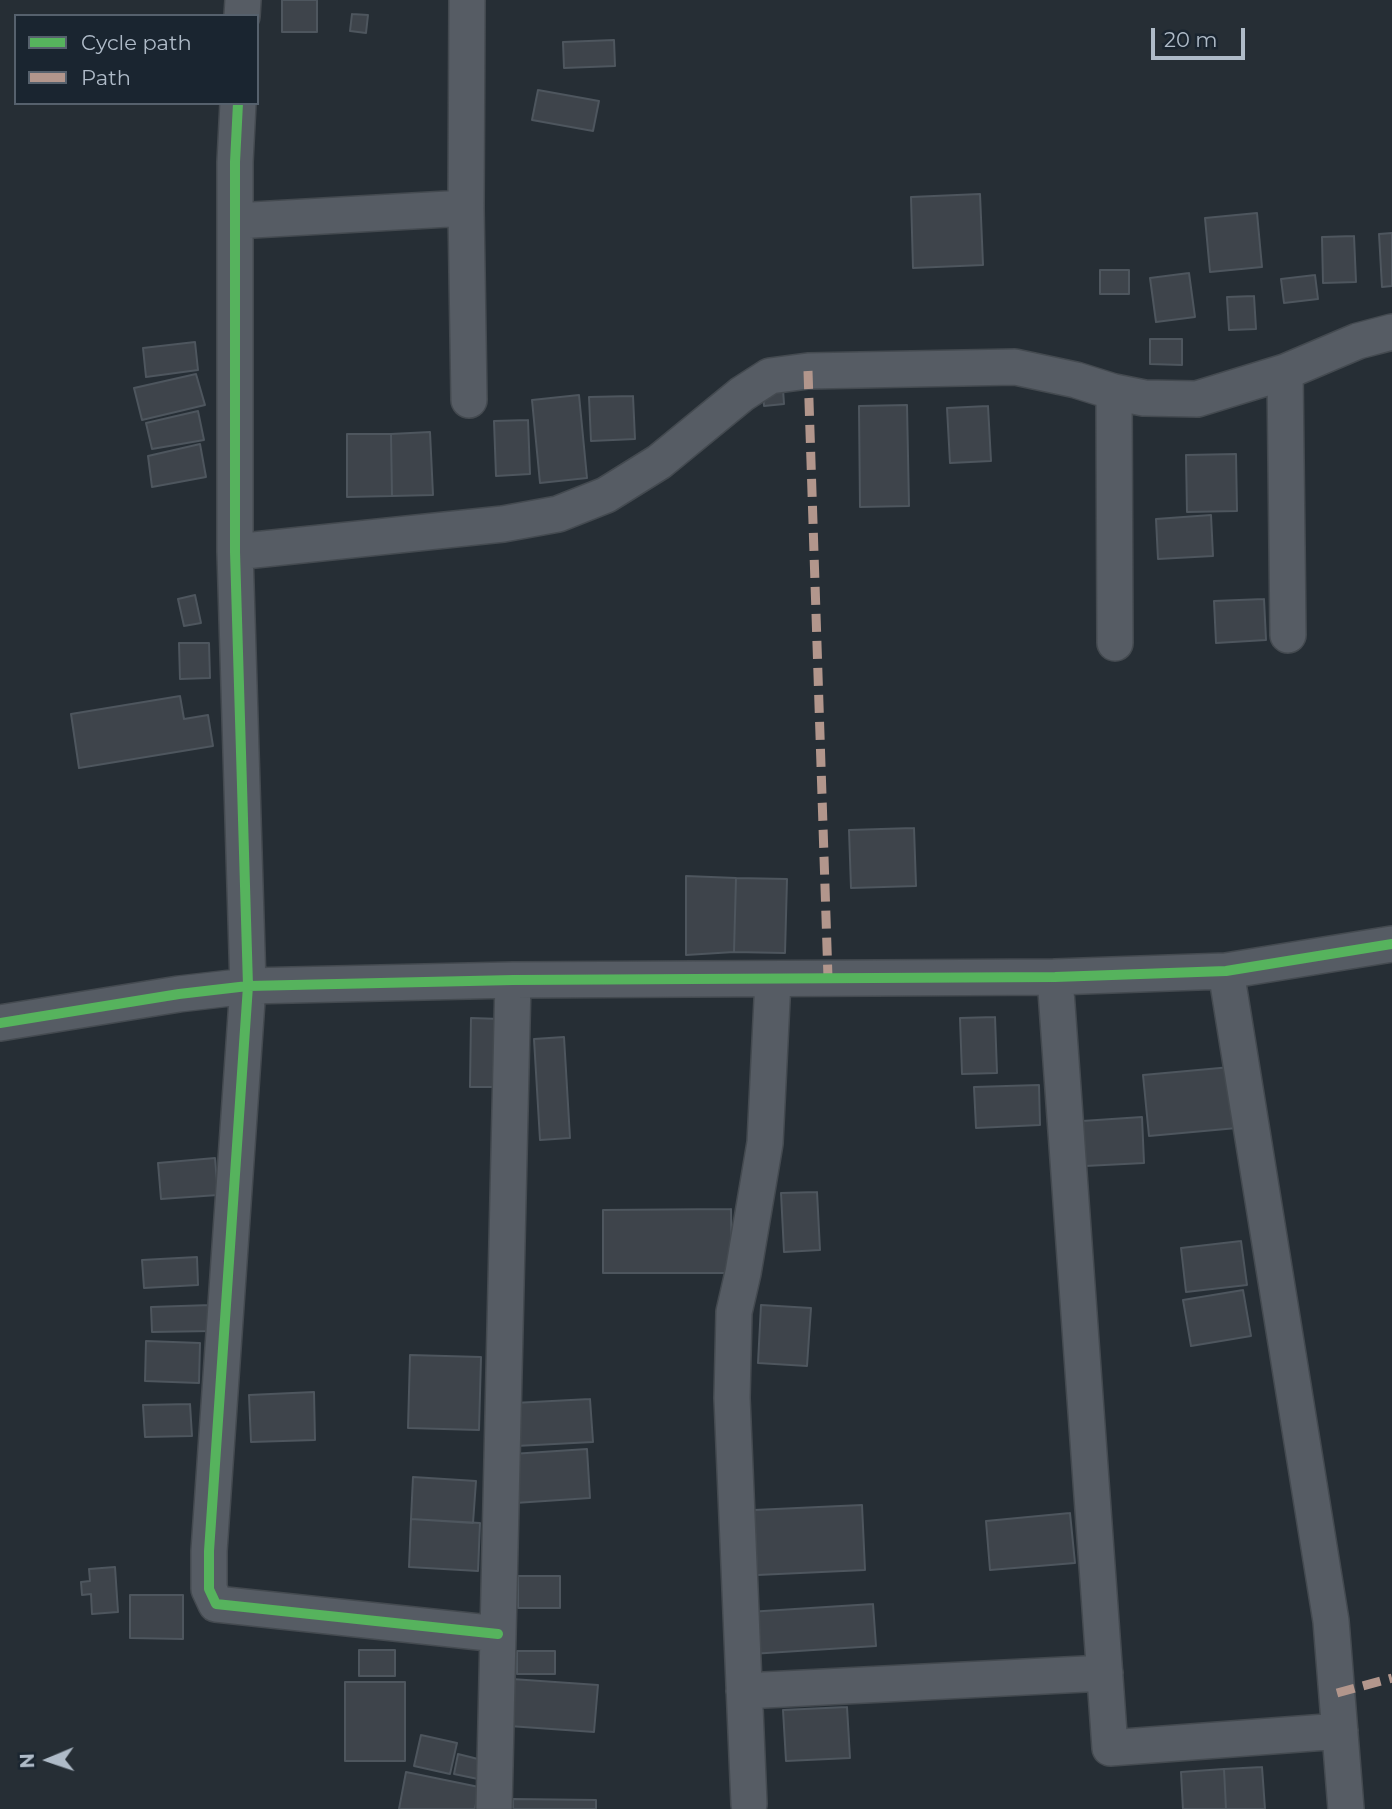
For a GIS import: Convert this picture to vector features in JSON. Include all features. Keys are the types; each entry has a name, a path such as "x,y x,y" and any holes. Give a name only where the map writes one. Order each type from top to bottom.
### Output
{"street":[{"path":"467,0 469,400"},
{"path":"238,105 235,221 235,552 248,986 210,1537 209,1589 216,1604 498,1634"},
{"path":"235,221 466,208"},
{"path":"235,552 503,524 558,514 606,495 659,461 769,376 808,371 1015,367 1144,398 1197,399 1285,372 1358,341 1392,332"},
{"path":"1285,372 1288,635"},
{"path":"1114,392 1115,643"},
{"path":"0,1023 179,994 248,986 513,980 1055,977 1226,971 1392,944"},
{"path":"1226,971 1331,1621 1346,1809"},
{"path":"1055,977 1110,1748 1340,1731"},
{"path":"494,1809 513,980"},
{"path":"749,1804 732,1398 734,1312 765,1143 773,980"},
{"path":"744,1691 1105,1673"}],"building":[{"path":"282,0 317,0 317,32 282,32"},
{"path":"352,14 368,15 366,33 350,31"},
{"path":"614,40 615,66 564,68 563,42"},
{"path":"538,90 599,101 593,131 532,120"},
{"path":"980,194 983,265 913,268 911,197"},
{"path":"1257,213 1262,267 1210,272 1205,218"},
{"path":"1392,233 1392,286 1382,287 1379,234"},
{"path":"1354,236 1356,282 1323,283 1322,237"},
{"path":"1100,270 1129,270 1129,294 1100,294"},
{"path":"1189,273 1195,317 1156,322 1150,278"},
{"path":"1315,275 1318,299 1284,303 1281,279"},
{"path":"1254,296 1256,329 1229,330 1227,297"},
{"path":"1150,339 1182,339 1182,365 1150,364"},
{"path":"195,342 198,370 146,377 143,348"},
{"path":"196,374 205,405 142,420 134,388"},
{"path":"783,389 784,404 764,406 763,391"},
{"path":"579,395 587,478 540,483 532,400"},
{"path":"633,396 635,439 591,441 589,397"},
{"path":"907,405 909,506 860,507 859,406"},
{"path":"988,406 991,461 950,463 947,408"},
{"path":"198,411 204,440 152,449 146,423"},
{"path":"528,420 530,474 496,476 494,421"},
{"path":"430,432 433,495 392,496 391,434"},
{"path":"347,434 391,434 392,496 347,497"},
{"path":"200,444 206,477 152,487 148,456"},
{"path":"1236,454 1237,511 1187,512 1186,455"},
{"path":"1211,515 1213,556 1158,559 1156,519"},
{"path":"195,595 201,623 184,626 178,599"},
{"path":"1264,599 1266,640 1216,643 1214,601"},
{"path":"179,643 209,643 210,678 180,679"},
{"path":"180,696 184,719 208,715 213,746 79,768 71,714"},
{"path":"914,828 916,886 851,888 849,830"},
{"path":"686,876 736,878 734,952 686,955"},
{"path":"736,878 787,879 785,953 734,952"},
{"path":"995,1017 997,1073 962,1074 960,1018"},
{"path":"471,1018 501,1019 501,1087 470,1087"},
{"path":"564,1037 570,1138 540,1140 534,1039"},
{"path":"1231,1067 1237,1128 1149,1136 1143,1075"},
{"path":"1039,1085 1040,1125 976,1128 974,1087"},
{"path":"1142,1117 1144,1163 1085,1166 1082,1121"},
{"path":"215,1158 218,1195 161,1199 158,1163"},
{"path":"817,1192 820,1250 784,1252 781,1193"},
{"path":"731,1209 732,1273 603,1273 603,1210"},
{"path":"1241,1241 1247,1285 1186,1292 1181,1248"},
{"path":"197,1257 198,1285 144,1288 142,1260"},
{"path":"1243,1290 1251,1336 1191,1346 1183,1300"},
{"path":"211,1305 212,1331 152,1332 151,1307"},
{"path":"761,1305 811,1308 807,1366 758,1363"},
{"path":"146,1341 200,1343 199,1383 145,1381"},
{"path":"410,1355 481,1357 479,1430 408,1428"},
{"path":"314,1392 315,1440 251,1442 249,1395"},
{"path":"590,1399 593,1442 516,1446 514,1403"},
{"path":"190,1404 192,1436 145,1437 143,1405"},
{"path":"587,1449 590,1498 515,1503 512,1454"},
{"path":"413,1477 476,1481 473,1523 411,1519"},
{"path":"862,1505 865,1570 757,1575 754,1510"},
{"path":"1070,1513 1075,1563 990,1570 986,1521"},
{"path":"411,1519 480,1523 478,1571 409,1567"},
{"path":"115,1567 118,1612 92,1614 91,1594 82,1595 81,1582 90,1581 89,1569"},
{"path":"518,1576 560,1576 560,1608 518,1608"},
{"path":"130,1595 183,1595 183,1639 130,1638"},
{"path":"873,1604 876,1646 751,1654 748,1612"},
{"path":"359,1650 395,1650 395,1676 359,1676"},
{"path":"517,1651 555,1651 555,1674 517,1674"},
{"path":"512,1679 598,1685 594,1732 509,1726"},
{"path":"345,1682 405,1682 405,1761 345,1761"},
{"path":"847,1707 850,1758 786,1761 783,1710"},
{"path":"421,1735 457,1743 450,1774 414,1766"},
{"path":"458,1754 482,1760 478,1779 454,1774"},
{"path":"1262,1767 1265,1809 1226,1809 1224,1769"},
{"path":"1224,1769 1226,1809 1183,1809 1181,1772"},
{"path":"406,1772 479,1787 475,1809 399,1809"},
{"path":"513,1799 596,1800 596,1809 513,1809"}],"marked path":[{"path":"808,371 828,978"},
{"path":"1337,1693 1392,1678"}],"cycle path":[{"path":"238,105 235,162 235,552 248,986 209,1551 209,1589 216,1604 498,1634"},
{"path":"0,1023 179,994 248,986 513,980 1055,977 1226,971 1392,944"}]}
